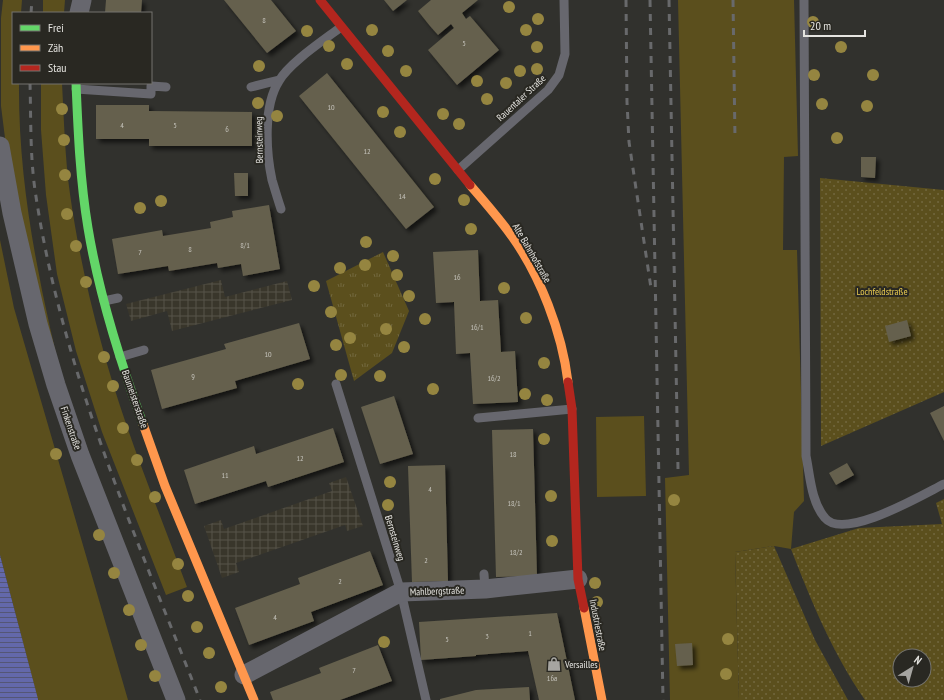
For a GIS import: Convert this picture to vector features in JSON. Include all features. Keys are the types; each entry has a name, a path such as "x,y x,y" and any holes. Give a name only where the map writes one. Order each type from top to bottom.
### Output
{"street":[{"path":"79,12 82,0"},
{"name":"Alte Bahnhofstraße","path":"320,0 511,235 534,273 550,309 568,378 572,410 578,579"},
{"name":"Baumeisterstraße","path":"76,86 79,149 87,188 88,228 104,301 120,357 165,486 254,700"},
{"name":"Finkenstraße","path":"0,146 12,213 38,324 56,385 80,455 176,700"},
{"name":"Mahlbergstraße","path":"244,675 401,592 485,581 578,579"},
{"name":"Industriestraße","path":"578,579 602,700"}],"lane":[{"name":"Rauentaler Straße","path":"458,170 548,90 559,75 565,54 564,0"},
{"path":"804,0 806,456 818,507 825,519 834,524 844,525 874,518 944,484"},
{"name":"Bernsteinweg","path":"281,209 272,180 268,152 268,122 272,94 279,80 294,64 341,27"},
{"path":"251,87 279,80"},
{"path":"76,86 151,94 151,86 166,87"},
{"path":"104,301 118,298"},
{"path":"120,357 144,350"},
{"name":"Bernsteinweg","path":"336,384 401,592 426,700"},
{"path":"478,418 572,410"}],"shaded area":[{"path":"221,280 225,297 287,281 292,300 172,331 167,311 131,321 126,304"},
{"path":"346,477 363,526 347,531 345,525 236,563 239,572 222,578 204,526 221,520 224,529 332,491 329,483"}],"green space":[{"path":"3,0 22,0 21,12 12,12 12,84 19,84 23,164 33,244 49,324 68,403 12,194 1,106 1,18"},
{"path":"43,0 65,0 64,12 43,12"},
{"path":"678,0 794,0 798,156 784,157 783,250 797,250 804,501 794,512 791,549 774,546 735,552 739,700 670,700 665,478 689,475"},
{"path":"41,84 62,84 68,180 79,250 92,306 101,342 120,404 141,466 187,587 166,595 102,432 76,351 57,274 46,195 41,130"},
{"name":"Lochfeldstraße","path":"820,178 944,190 944,392 821,446"},
{"path":"0,240 14,308 128,700 38,700 0,555"},
{"path":"383,252 409,311 392,353 354,381 326,281"},
{"path":"644,416 646,496 597,497 596,417"},
{"path":"944,499 944,700 865,700 833,646 806,588 791,549 859,528 942,524 936,503"},
{"path":"774,546 815,640 848,700 739,700 735,552"}],"water":[{"path":"0,555 38,699 38,700 0,700"}],"building":[{"path":"106,0 142,0 141,12 105,12"},
{"path":"224,0 271,0 296,31 267,53"},
{"path":"384,0 407,0 393,11"},
{"path":"431,0 478,0 462,13 466,19 470,16 499,50 457,85 428,50 454,28 451,24 438,35 430,26 418,11"},
{"path":"327,73 434,207 406,229 299,96"},
{"path":"96,105 149,105 149,111 252,112 252,146 149,146 149,139 96,139"},
{"path":"861,157 876,157 875,178 861,177"},
{"path":"234,173 248,173 248,196 235,196"},
{"path":"269,205 280,269 243,276 241,264 218,268 217,263 169,271 168,266 118,274 112,239 162,230 163,236 211,228 210,222 233,217 232,211"},
{"path":"478,250 480,301 498,300 501,352 515,351 518,402 473,404 470,353 456,354 454,302 436,303 433,252"},
{"path":"907,320 911,336 889,342 885,326"},
{"path":"299,323 310,359 235,381 237,388 162,409 151,370 226,349 224,344"},
{"path":"394,396 413,454 380,464 361,407"},
{"path":"944,406 944,441 930,413"},
{"path":"333,428 344,462 268,487 266,481 195,504 184,470 254,446 256,454"},
{"path":"533,429 537,576 496,577 492,430"},
{"path":"847,463 854,475 836,485 829,473"},
{"path":"445,465 448,581 412,582 408,466"},
{"path":"370,551 383,585 311,612 314,621 249,645 235,608 300,584 298,578"},
{"path":"557,613 575,700 539,700 528,651 421,660 419,622"},
{"path":"692,643 693,665 677,666 675,644"},
{"path":"378,645 392,681 340,700 273,700 270,692 321,673 319,668"},
{"path":"529,687 530,700 440,700 476,690"}],"railway":[{"path":"31,12 32,0"},
{"path":"626,0 629,142 651,288"},
{"path":"650,0 663,700"},
{"path":"669,0 678,469"},
{"path":"733,0 735,139"},
{"path":"30,84 33,177 47,256 63,321 81,386 103,450 150,575 200,700"}],"traffic: fast":[{"path":"76,84 81,174 88,228 98,278 111,328 143,424"}],"traffic: slow":[{"path":"470,185 506,228 522,251 540,286 561,344 568,382"},
{"path":"143,424 165,486 254,700"},
{"path":"584,608 602,700"}],"traffic: jam":[{"path":"320,0 470,185"},
{"path":"568,382 572,409 578,579 584,608"}],"place":[{"name":"Versailles","path":"554,664"}]}
